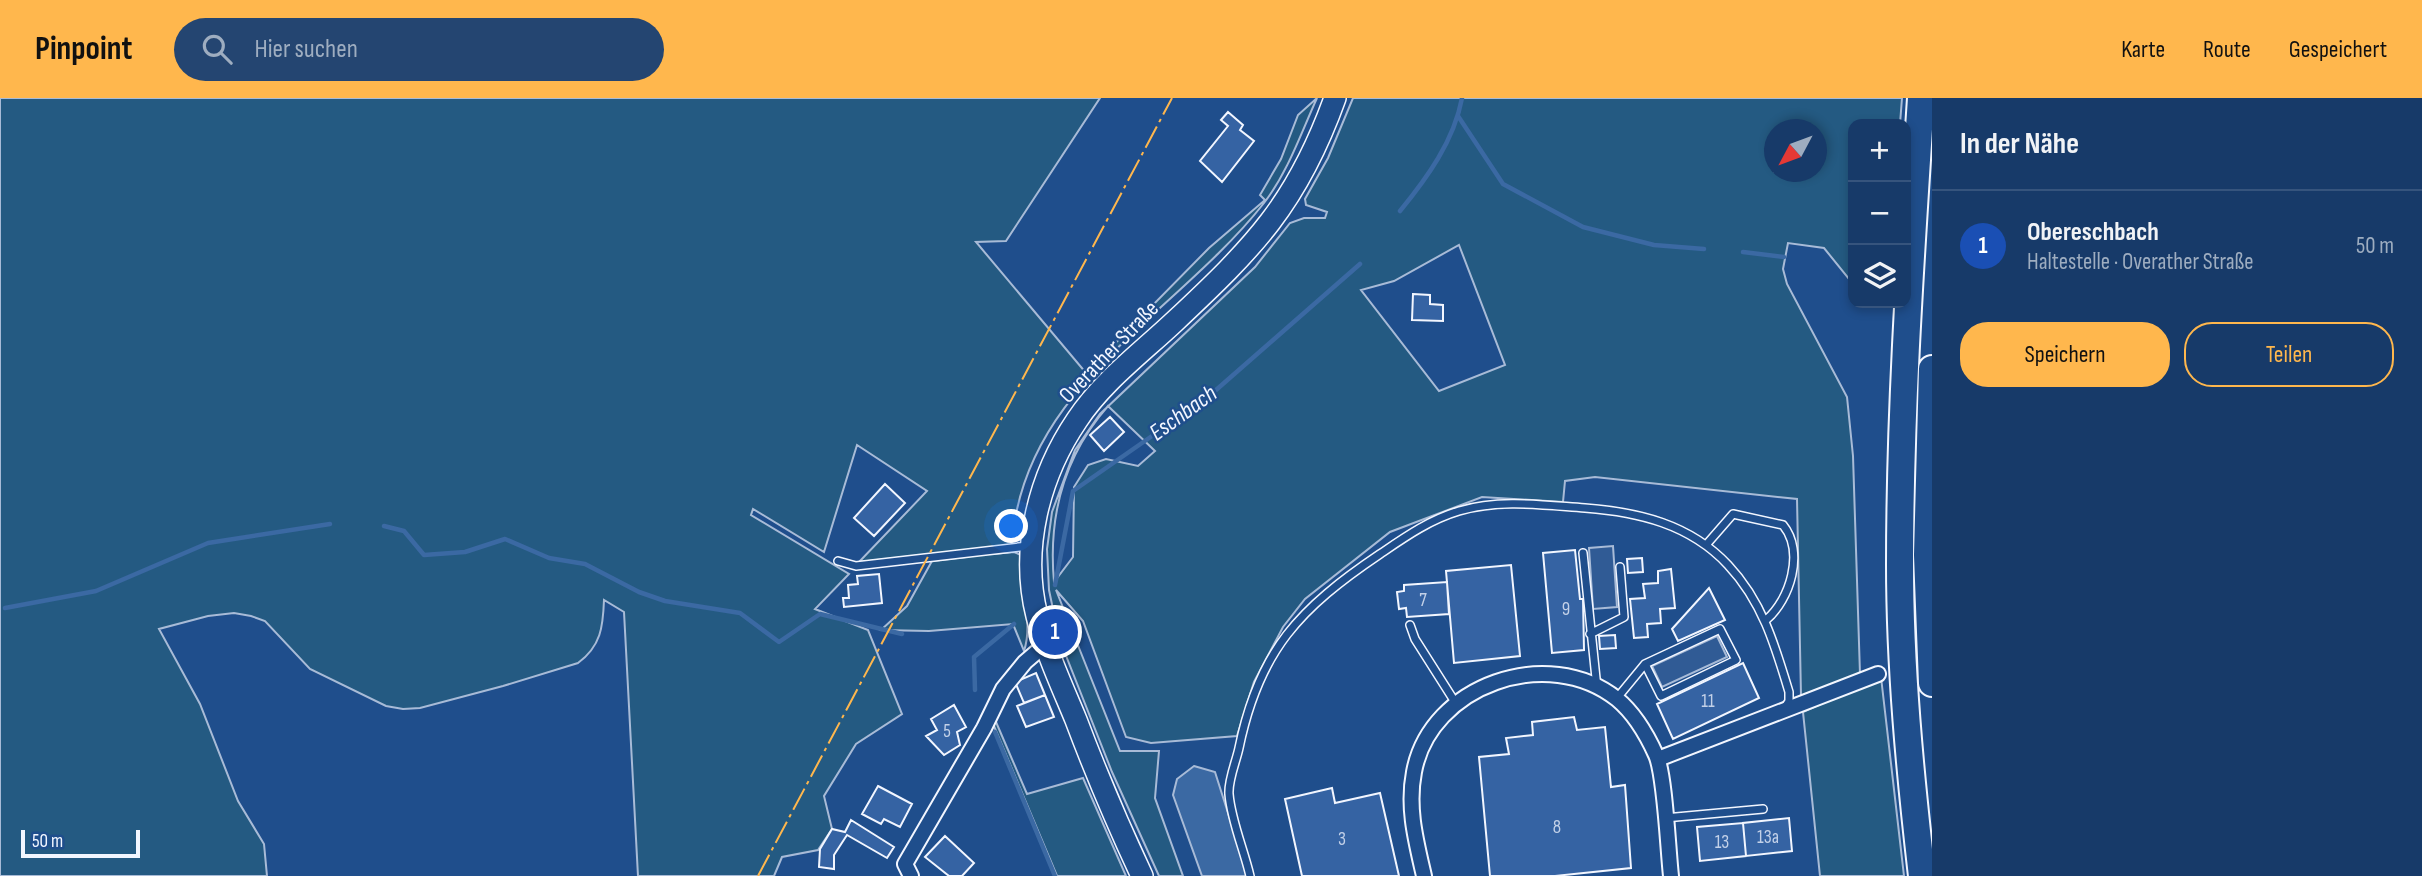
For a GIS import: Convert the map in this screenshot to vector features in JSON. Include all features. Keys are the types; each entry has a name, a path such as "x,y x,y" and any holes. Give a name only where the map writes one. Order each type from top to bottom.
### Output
{"highway":[{"path":"1921,98 1903,383 1900,567 1913,793 1922,876"},
{"path":"1932,369 1927,555 1932,683"}],"main road":[{"name":"Overather Straße","path":"1142,876 1046,645 1036,613 1032,546 1036,515 1046,481 1078,418 1107,384 1257,242 1305,171 1335,98"}],"street":[{"path":"911,876 905,864 984,728 1003,689 1025,662 1046,645"},
{"path":"1424,876 1411,821 1414,770 1423,743 1437,721 1455,702 1497,681 1527,674 1573,677 1616,699 1633,717 1658,758 1671,876"},
{"path":"1658,758 1878,674"}],"lane":[{"path":"1250,876 1229,793 1244,722 1260,679 1282,639 1308,607 1342,580 1441,517 1477,507 1510,503 1630,513 1672,525 1706,545 1747,586 1766,621 1789,692 1789,701 1784,709"},
{"path":"1706,545 1733,514 1783,525 1791,540 1790,590 1780,609 1766,621"},
{"path":"838,561 856,566 1032,546"},
{"path":"1583,553 1597,688"},
{"path":"1590,634 1624,617 1620,567"},
{"path":"1410,625 1415,639 1455,702"},
{"path":"1616,699 1645,664 1720,629 1736,660 1661,696 1645,664"},
{"path":"1664,818 1763,808"}],"shaded area":[{"path":"0,98 1100,98 1006,241 976,242 1086,373 1209,248 1265,200 1260,195 1281,159 1298,115 1317,98 1287,165 1264,203 1228,243 1109,357 1073,397 1043,441 1022,490 1012,545 859,562 927,491 857,445 824,552 753,509 751,515 849,574 815,609 868,630 902,714 856,744 824,796 832,829 818,850 782,857 774,876 638,876 624,612 604,600 603,619 596,643 578,663 420,708 386,706 310,669 265,621 251,616 234,613 208,616 159,629 200,704 238,801 264,844 267,876 0,876"},
{"path":"1353,98 1902,98 1900,119 1848,119 1848,278 1824,248 1788,243 1783,269 1787,284 1847,397 1853,456 1860,674 1801,696 1797,499 1595,477 1565,481 1563,502 1482,497 1390,532 1305,599 1283,627 1254,682 1237,736 1151,743 1126,737 1083,621 1056,590 1120,751 1159,751 1155,798 1183,876 1159,876 1112,772 1059,638 1049,590 1047,549 1052,512 1075,450 1107,408 1080,445 1062,488 1054,534 1054,582 1073,557 1074,487 1088,465 1106,459 1138,466 1155,451 1108,406 1255,267 1290,223 1304,218 1325,218 1327,212 1306,205 1305,199 1328,158","holes":["1459,245 1505,365 1439,391 1361,290 1394,281"]},
{"path":"1613,546 1617,607 1593,609 1589,548"},
{"path":"993,549 994,554 1014,552 1021,555 1027,617 1024,651 1013,624 929,631 881,630 907,606 932,561 966,557"},
{"path":"1717,636 1727,657 1662,687 1652,666"},
{"path":"1881,677 1904,876 1820,876 1803,712"},
{"path":"993,715 1027,794 1083,778 1126,876 1057,876 991,719"},
{"path":"1194,766 1215,772 1248,876 1202,876 1173,795 1177,779"}],"building":[{"path":"1228,112 1243,125 1240,130 1254,141 1222,182 1200,161 1228,126 1221,120"},
{"path":"1413,294 1430,295 1430,304 1443,305 1443,321 1412,320"},
{"path":"1110,417 1124,432 1104,451 1090,435"},
{"path":"885,484 905,503 874,536 854,518"},
{"path":"1575,550 1580,599 1583,599 1584,650 1552,653 1543,553"},
{"path":"1642,558 1643,572 1628,573 1627,559"},
{"path":"1511,565 1520,656 1454,663 1446,571"},
{"path":"1671,569 1675,608 1660,609 1661,623 1647,624 1648,637 1634,638 1630,599 1645,598 1643,584 1658,583 1658,571"},
{"path":"879,574 882,603 844,607 843,598 849,598 848,585 858,584 857,576"},
{"path":"1447,582 1449,614 1407,617 1406,608 1399,609 1397,592 1404,591 1404,585"},
{"path":"1709,588 1725,620 1678,641 1672,629"},
{"path":"1615,635 1616,648 1600,649 1599,636"},
{"path":"1743,663 1759,698 1673,739 1657,704"},
{"path":"1036,673 1045,695 1024,703 1015,682"},
{"path":"1045,695 1054,717 1026,727 1017,706"},
{"path":"954,705 966,727 957,732 960,745 944,755 926,736 937,730 931,719"},
{"path":"1574,717 1577,730 1605,727 1611,787 1625,785 1631,868 1555,876 1490,876 1479,757 1509,754 1506,738 1533,735 1532,722"},
{"path":"878,786 912,804 900,827 884,819 881,824 862,814"},
{"path":"1332,788 1335,803 1380,793 1399,876 1302,876 1285,799"},
{"path":"1789,818 1792,851 1746,856 1743,823"},
{"path":"851,820 894,847 887,858 847,835 834,855 834,869 819,867 820,849 832,829 845,832"},
{"path":"1743,823 1746,856 1700,861 1697,827"},
{"path":"945,836 974,863 962,876 949,876 925,857"}],"waterway":[{"name":"Eschbach","path":"1400,211 1446,144 1462,98"},
{"path":"1458,116 1503,184 1583,227 1654,245 1704,249"},
{"path":"1743,252 1784,257"},
{"name":"Eschbach","path":"1055,585 1073,491 1208,397 1360,264"},
{"path":"5,608 96,591 208,543 330,524"},
{"path":"384,526 404,531 424,555 465,552 505,539 549,558 585,564 639,592 665,601 740,613 779,642 820,614 902,634"},
{"name":"Eschbach","path":"975,690 974,657 1014,624"},
{"name":"Eschbach","path":"995,732 1055,876"}],"power":[{"path":"758,876 1172,98"}],"place":[{"name":"Obereschbach","path":"1055,632"}]}
